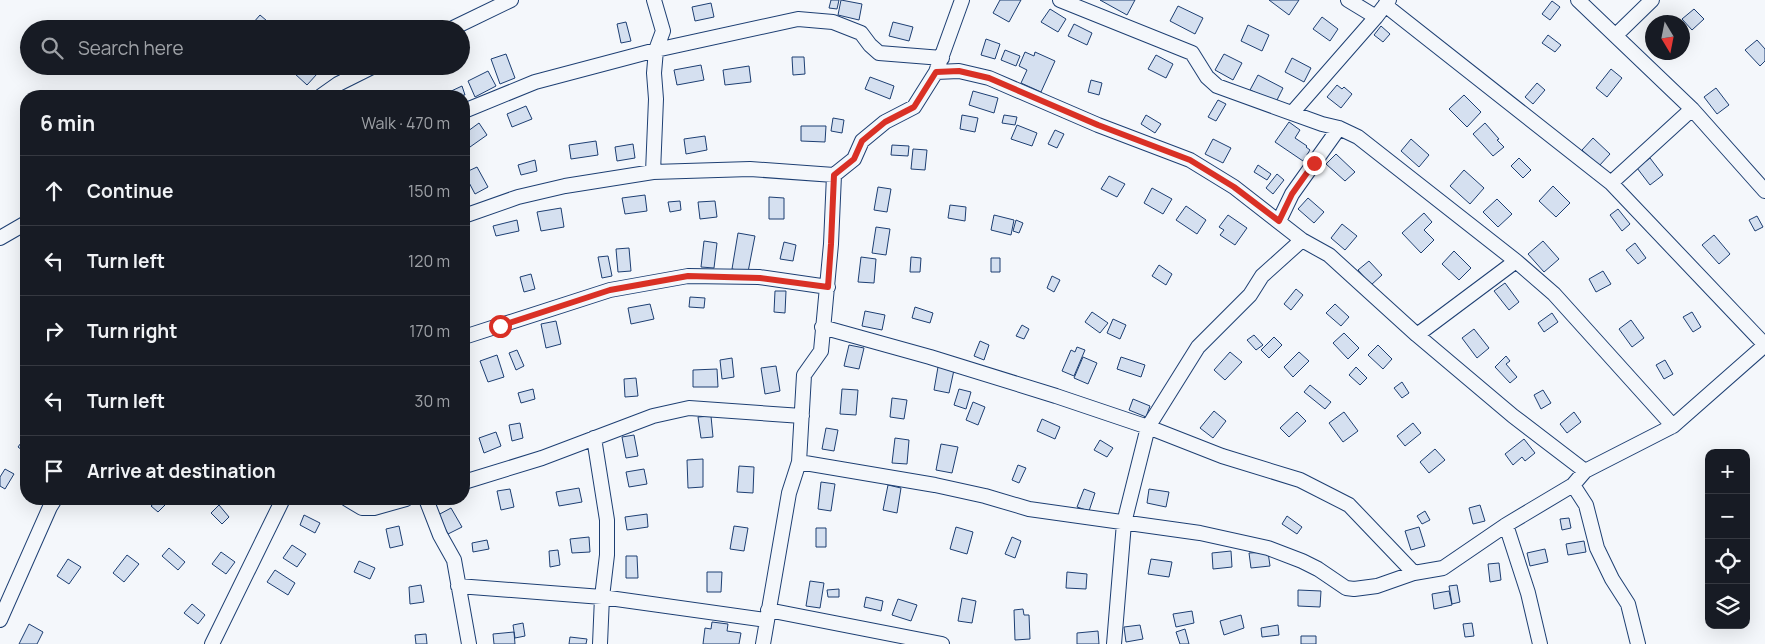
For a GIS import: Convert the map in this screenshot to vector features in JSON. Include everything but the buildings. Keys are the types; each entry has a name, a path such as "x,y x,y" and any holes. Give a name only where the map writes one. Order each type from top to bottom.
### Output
{"street":[{"path":"470,20 511,0"},
{"path":"653,172 656,99 654,72 656,50 662,31 654,0"},
{"path":"470,214 518,197 564,186 653,172 750,169 834,175 854,159 862,141 885,122 914,107 936,72 962,0"},
{"path":"1060,0 1192,53 1207,77 1217,86 1339,128 1358,137 1516,261 1554,294 1672,426"},
{"path":"1348,0 1376,17"},
{"path":"1578,0 1692,109 1765,191"},
{"path":"1616,35 1652,0"},
{"path":"799,462 934,485 985,496 1029,509 1200,533 1268,548 1302,561 1318,569 1346,588 1354,589 1377,586 1414,573 1443,568 1506,525 1573,485 1585,471 1672,426 1765,345 1611,183 1387,2 1292,113"},
{"path":"470,109 535,82 656,50 798,19 833,22 862,33 870,45 879,53 942,58"},
{"path":"936,72 959,71 989,78 1098,125 1190,160 1234,187 1302,240 1329,255 1417,335 1513,416 1585,471"},
{"path":"330,90 356,75"},
{"path":"1611,183 1692,109"},
{"path":"1279,221 1292,194 1339,128"},
{"path":"763,644 789,493 799,462 804,375 821,351 822,327 828,287 834,175"},
{"path":"0,238 20,226"},
{"path":"1114,644 1124,523 1148,427 1198,347 1250,295 1262,276 1302,240"},
{"path":"1417,335 1516,261"},
{"path":"470,335 610,290 688,276 760,278 828,287"},
{"path":"822,327 930,357 1029,388 1148,427 1222,456 1300,480 1349,506 1414,573"},
{"path":"470,480 542,458 652,416 688,408 802,416"},
{"path":"594,438 607,520 607,555 602,597 600,644"},
{"path":"1573,485 1586,504 1597,548 1612,579 1628,604 1638,644"},
{"path":"0,620 52,505"},
{"path":"212,644 280,505"},
{"path":"357,505 362,508 374,508 385,505"},
{"path":"428,505 440,535 454,560 469,644"},
{"path":"1506,525 1528,593 1540,644"},
{"path":"458,586 602,597 767,615 942,644"}],"route":[{"path":"500,326 610,290 688,276 760,278 828,287 834,175 854,159 862,141 885,122 914,107 936,72 959,71 989,78 1098,125 1190,160 1234,187 1279,221 1292,194 1314,163"}]}
